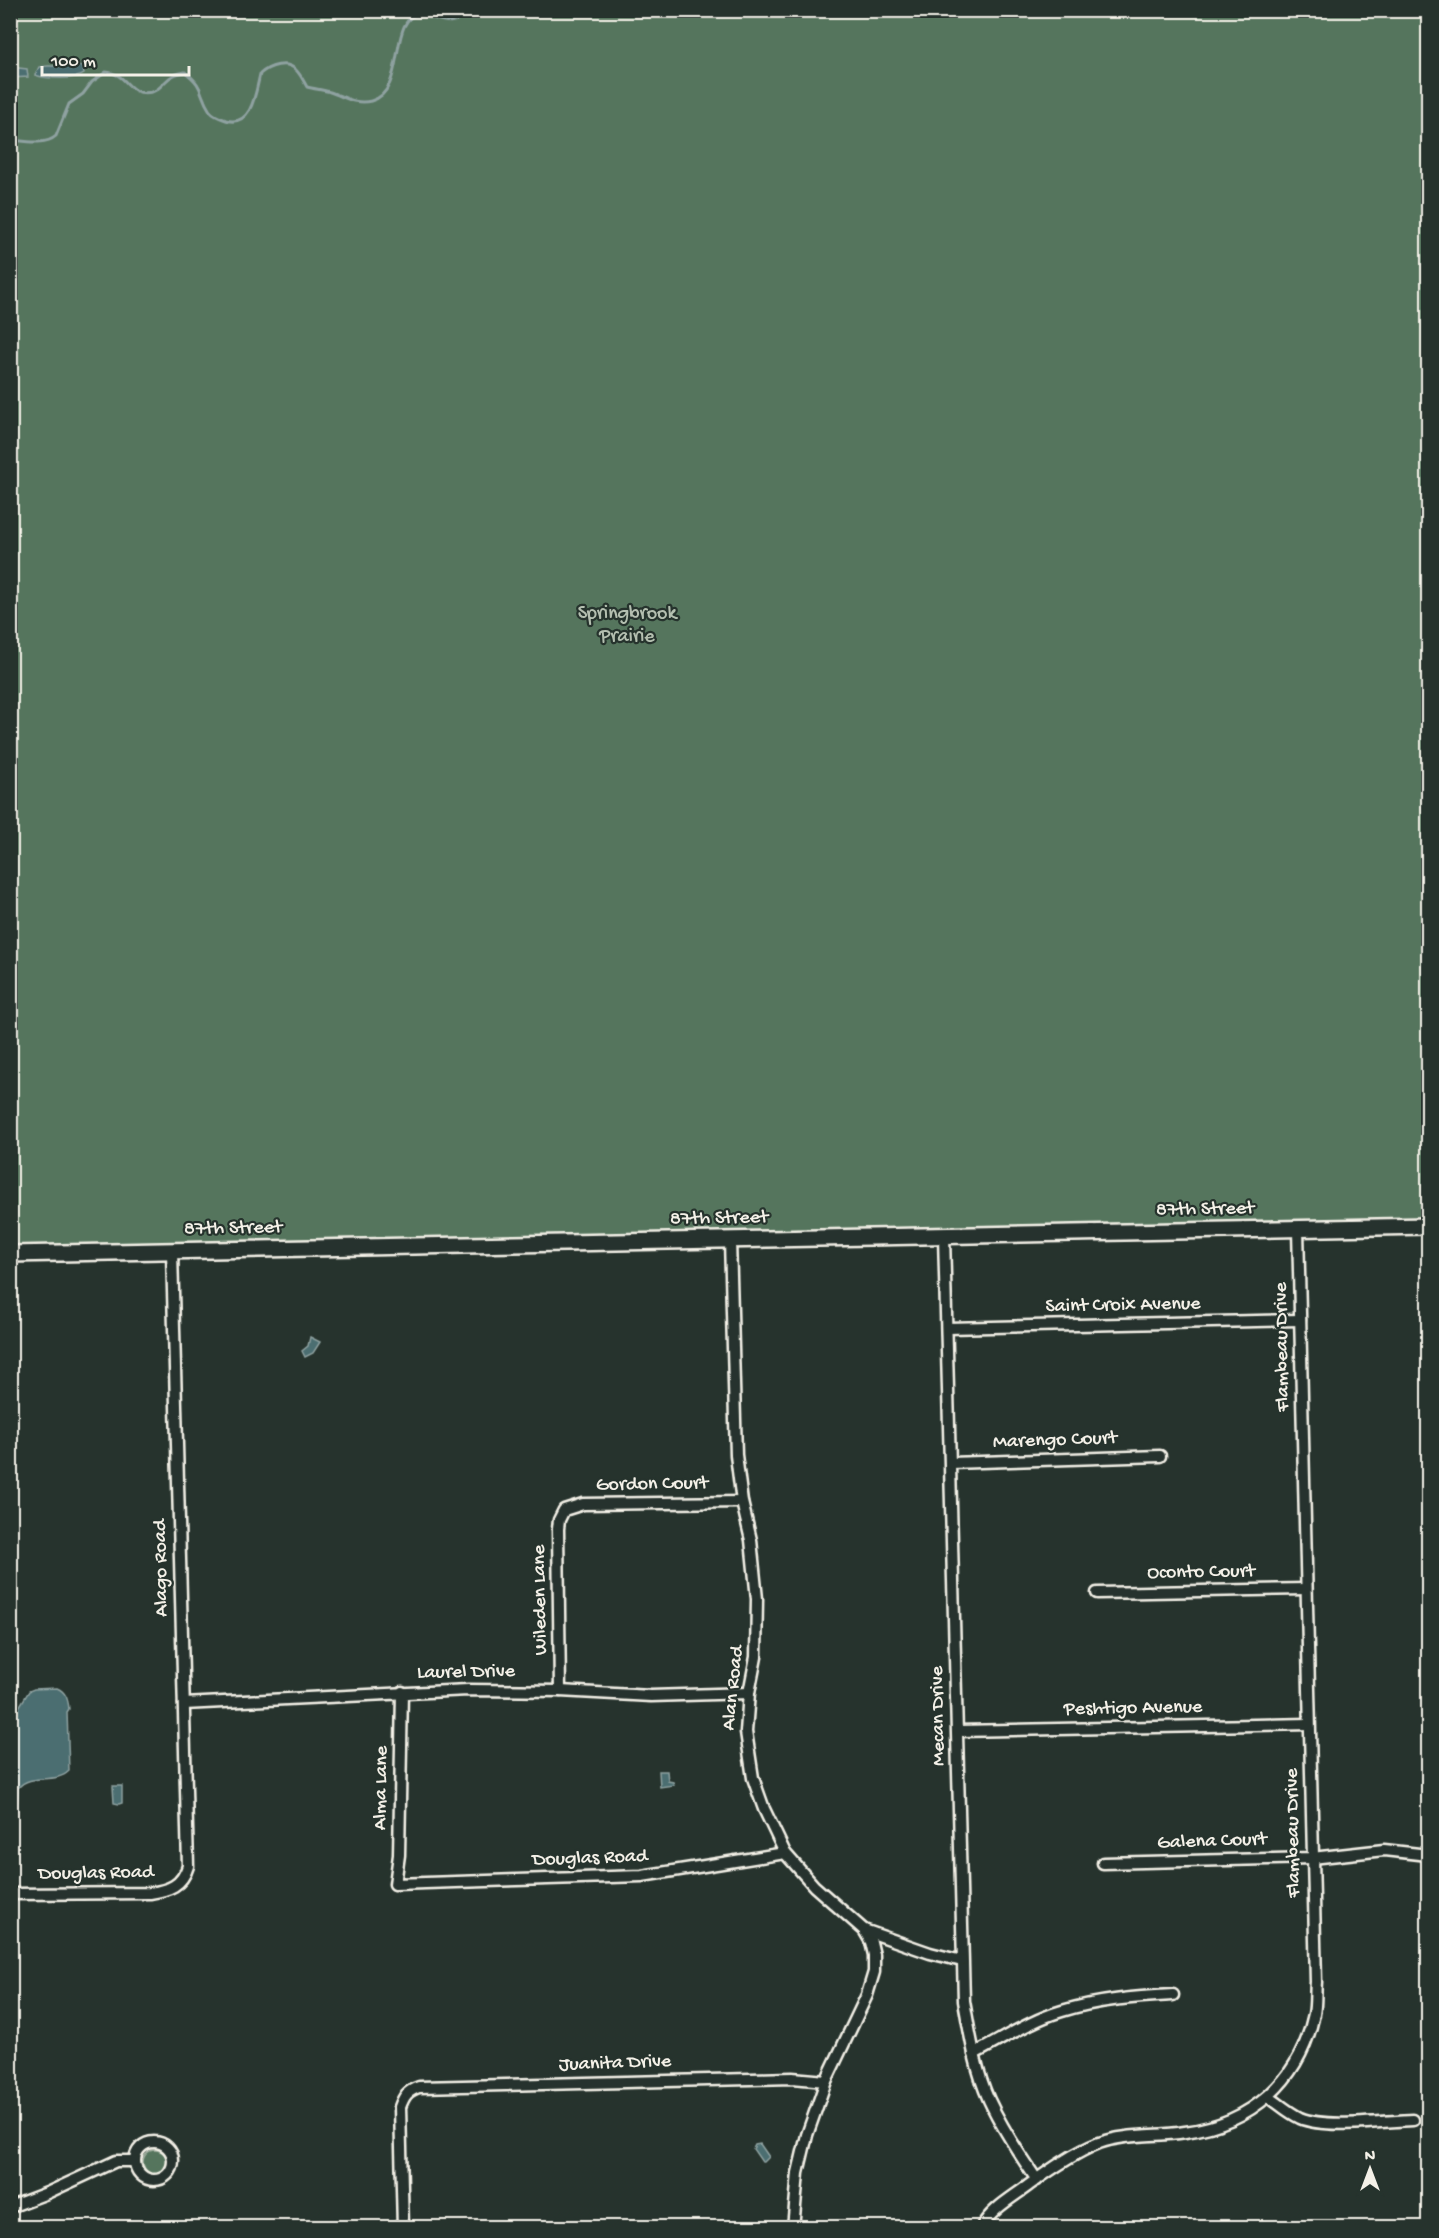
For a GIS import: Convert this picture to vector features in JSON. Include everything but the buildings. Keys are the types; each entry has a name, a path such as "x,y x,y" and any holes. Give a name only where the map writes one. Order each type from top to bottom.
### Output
{"street":[{"name":"87th Street","path":"10,1254 1428,1226"},
{"name":"Flambeau Drive","path":"981,2228 996,2210 1037,2180 1072,2156 1100,2143 1132,2135 1183,2133 1210,2128 1237,2118 1269,2097 1289,2073 1305,2045 1314,2013 1316,1982 1298,1229"},
{"name":"Mecan Drive","path":"944,1236 964,2001 974,2054 988,2098 1009,2139 1037,2180"},
{"name":"Alan Road","path":"730,1240 734,1432 742,1502 751,1540 757,1599 756,1658 749,1693 746,1732 753,1778 764,1809 785,1853 814,1886 864,1930 871,1942 874,1955 874,1972 867,1995 826,2081 807,2134 798,2174 794,2228"},
{"name":"Alago Road","path":"172,1252 188,1866 180,1882"},
{"name":"Saint Croix Avenue","path":"948,1328 1300,1320"},
{"name":"Marengo Court","path":"951,1463 1160,1456"},
{"name":"Gordon Court","path":"564,1510 583,1504 742,1502"},
{"name":"Wileden Lane","path":"560,1691 558,1529 564,1510"},
{"name":"Oconto Court","path":"1097,1593 1306,1589"},
{"name":"Laurel Drive","path":"184,1704 468,1690 560,1691 651,1696 749,1693"},
{"name":"Alma Lane","path":"395,1884 399,1855 402,1692"},
{"name":"Peshtigo Avenue","path":"958,1731 1309,1724"},
{"name":"Galena Court","path":"1103,1863 1312,1858 1384,1851 1428,1855"},
{"name":"Douglas Road","path":"395,1884 642,1876 785,1853"},
{"name":"Douglas Road","path":"10,1894 150,1893 165,1890 180,1882"},
{"path":"864,1930 930,1953 962,1961"},
{"path":"974,2054 1060,2011 1097,2002 1173,1995"},
{"name":"Juanita Drive","path":"403,2228 400,2107 406,2093 419,2087 792,2078 826,2081"},
{"path":"1269,2097 1300,2118 1312,2122 1413,2120"},
{"path":"10,2207 47,2193 116,2161 135,2161"}],"green space":[{"name":"Springbrook Prairie","path":"10,11 1428,11 1428,1224 11,1249"},
{"path":"155,2150 164,2153 167,2162 164,2171 155,2174 146,2171 143,2162 146,2153"}],"water":[{"path":"80,66 83,67 84,74 61,78 35,75 39,67"},
{"path":"10,67 27,69 28,77 11,78"},
{"path":"310,1337 320,1342 313,1353 305,1357 302,1351 308,1346"},
{"path":"57,1688 64,1694 69,1705 67,1712 69,1771 57,1777 23,1783 18,1788 17,1809 11,1822 11,1720 29,1691"},
{"path":"659,1771 667,1771 668,1781 673,1782 674,1785 660,1787"},
{"path":"113,1786 122,1786 122,1803 114,1803"},
{"path":"760,2144 769,2157 764,2162 753,2149 755,2145"}],"waterway":[{"path":"10,140 40,142 56,136 69,104 106,72 120,77 132,88 144,93 155,91 172,76 185,72 199,86 211,112 224,119 235,121 242,119 251,106 260,74 278,65 288,65 296,70 307,87 355,101 371,101 382,95 390,84 404,27 411,18 421,14 441,21 453,22 469,10"}]}
